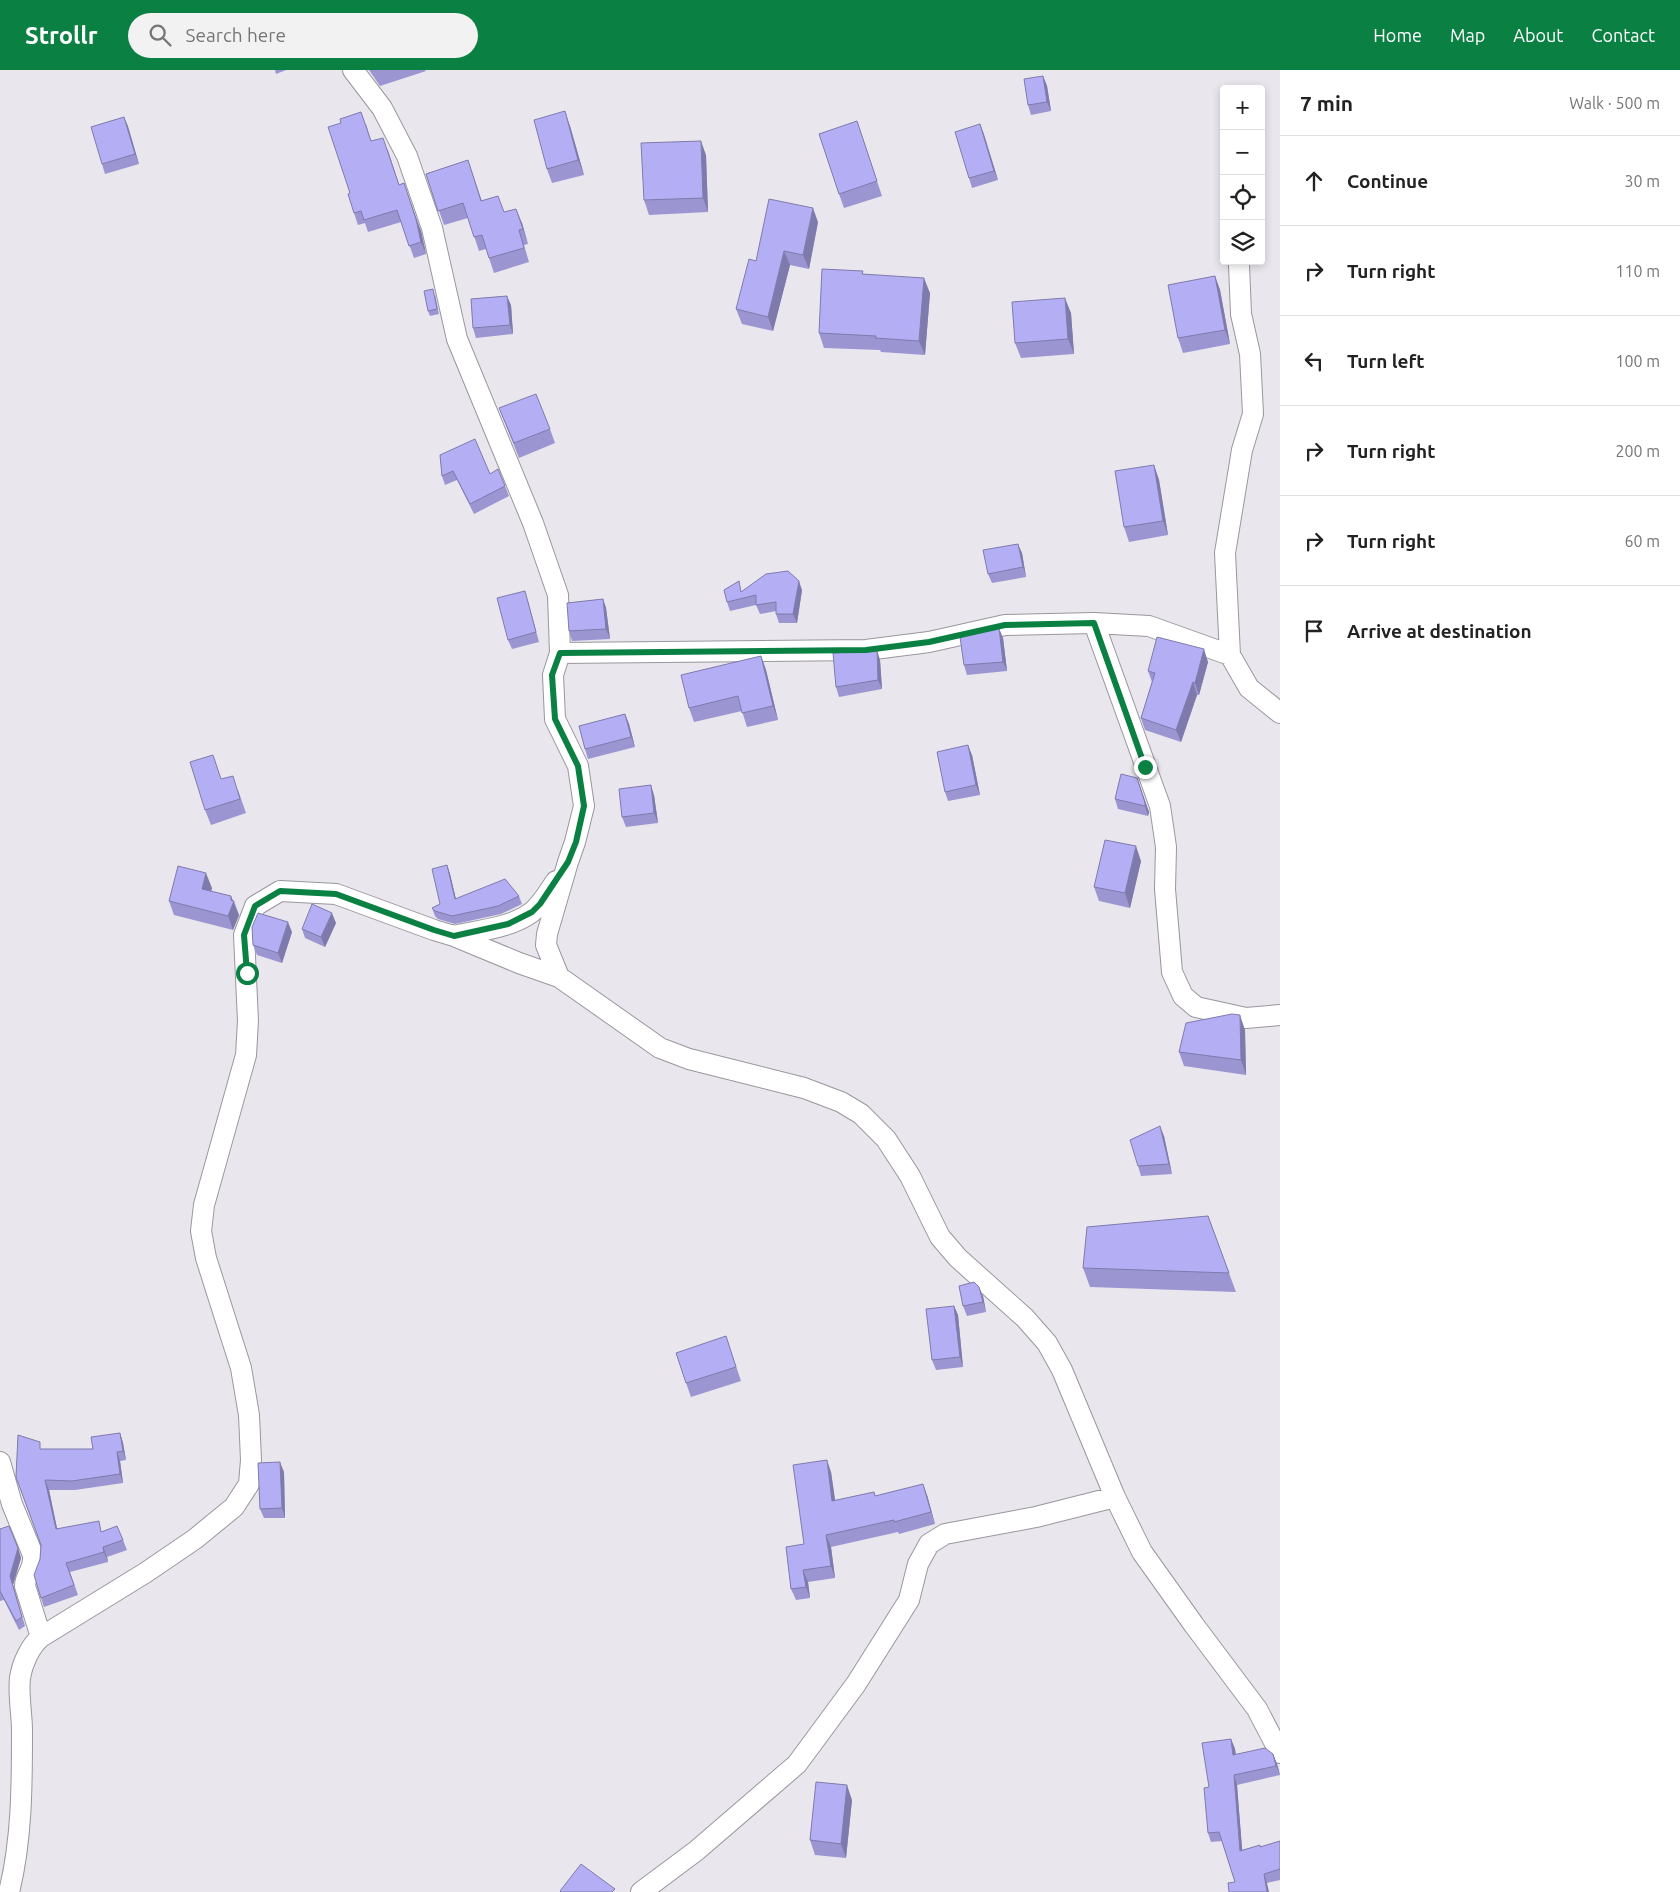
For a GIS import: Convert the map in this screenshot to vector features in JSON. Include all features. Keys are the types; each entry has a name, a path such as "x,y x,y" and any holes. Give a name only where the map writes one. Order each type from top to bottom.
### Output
{"street":[{"path":"353,70 382,108 407,156 432,228 457,339 533,523 558,595 560,653 552,675 555,719 578,766 584,806 576,842 549,925 546,945 559,977"},
{"path":"1239,265 1240,314 1250,354 1253,414 1242,450 1225,553 1230,655 1249,688 1280,713"},
{"path":"560,653 866,650 929,642 1005,625 1094,623 1149,626 1230,655"},
{"path":"1094,623 1160,806 1166,847 1165,889 1172,972 1183,996 1196,1008 1246,1018 1280,1015"},
{"path":"454,936 508,924 532,912 540,904 568,862"},
{"path":"9,1892 22,1808 20,1678 25,1659 36,1641 41,1637 195,1539 234,1507 248,1484 251,1460 249,1415 241,1368 206,1258 201,1231 204,1205 246,1056 248,1011 244,935 255,906 280,891 336,894 454,936 519,963 559,977 660,1048 689,1059 804,1088 841,1102 861,1114 886,1139 910,1176 940,1237 958,1258 1025,1318 1047,1343 1062,1370 1115,1497 1142,1552 1258,1710 1280,1753"},
{"path":"0,1462 12,1504 33,1555 34,1563 25,1581 25,1586 41,1637"},
{"path":"642,1892 696,1851 797,1764 856,1684 909,1600 918,1564 929,1544 945,1534 1036,1517 1115,1497"}],"building":[{"path":"1043,76 1047,102 1028,105 1024,79"},
{"path":"565,111 578,160 547,169 534,120"},
{"path":"361,112 371,141 383,138 399,185 404,183 416,219 421,242 409,246 397,210 364,220 361,211 354,213 348,194 350,193 328,127 341,123 340,119"},
{"path":"124,117 135,154 102,164 91,127"},
{"path":"857,121 877,181 839,194 819,134"},
{"path":"980,124 994,171 969,178 955,132"},
{"path":"701,141 703,198 644,200 641,143"},
{"path":"468,160 481,201 498,196 504,212 516,209 523,229 519,230 524,248 489,258 482,235 474,237 463,203 438,211 426,174"},
{"path":"769,199 813,208 803,255 784,251 768,317 736,309 749,259 756,261"},
{"path":"822,269 863,271 862,274 924,278 919,341 875,338 876,336 819,333"},
{"path":"1215,276 1225,330 1178,338 1168,285"},
{"path":"433,289 437,309 428,311 424,291"},
{"path":"507,296 510,325 473,328 471,299"},
{"path":"1065,298 1068,339 1015,343 1012,302"},
{"path":"536,394 550,429 514,443 499,408"},
{"path":"475,439 490,474 498,469 505,486 470,504 453,471 442,476 440,455"},
{"path":"1154,465 1163,521 1124,527 1115,471"},
{"path":"1018,544 1023,567 988,574 983,550"},
{"path":"788,571 799,581 793,614 776,614 776,602 756,605 756,595 727,602 724,590 739,581 741,592 766,574"},
{"path":"525,591 536,632 508,640 497,598"},
{"path":"603,599 606,629 569,631 567,603"},
{"path":"999,628 1003,662 964,665 960,637"},
{"path":"1157,637 1204,649 1195,683 1193,682 1176,730 1141,718 1155,673 1148,671"},
{"path":"877,650 878,680 836,687 833,653"},
{"path":"761,656 773,706 742,713 738,696 689,708 681,675"},
{"path":"625,714 631,737 585,749 579,726"},
{"path":"968,745 976,785 945,792 937,752"},
{"path":"213,755 221,779 233,776 240,799 205,810 190,762"},
{"path":"1121,774 1137,778 1145,806 1115,799"},
{"path":"651,785 654,813 622,817 619,789"},
{"path":"1105,840 1136,846 1125,893 1094,887"},
{"path":"447,865 455,899 505,879 519,896 498,906 452,916 435,911 432,908 440,904 432,869"},
{"path":"178,866 206,873 202,889 231,896 231,900 234,901 228,916 169,901"},
{"path":"312,904 332,913 321,937 302,929"},
{"path":"258,913 288,922 278,953 253,945 252,927"},
{"path":"1232,1014 1240,1015 1241,1060 1179,1052 1186,1023"},
{"path":"1160,1126 1169,1164 1138,1166 1130,1140"},
{"path":"1208,1216 1229,1273 1083,1268 1087,1227"},
{"path":"974,1282 979,1287 983,1302 963,1306 959,1286"},
{"path":"954,1306 960,1357 932,1360 926,1309"},
{"path":"726,1336 736,1367 686,1383 676,1353"},
{"path":"120,1433 123,1451 117,1452 120,1474 72,1481 45,1480 56,1529 99,1521 101,1532 117,1526 123,1540 103,1547 104,1552 66,1563 74,1585 41,1598 34,1575 40,1559 41,1545 16,1477 18,1435 40,1442 40,1449 93,1449 91,1437"},
{"path":"827,1460 832,1501 874,1492 875,1496 923,1484 931,1512 894,1522 894,1520 826,1535 831,1566 803,1570 806,1587 791,1589 786,1547 804,1544 793,1465"},
{"path":"280,1462 282,1508 260,1509 258,1463"},
{"path":"9,1526 18,1548 10,1576 22,1617 16,1621 0,1591 0,1529"},
{"path":"1231,1739 1233,1755 1265,1748 1273,1754 1276,1766 1234,1775 1240,1851 1280,1841 1280,1869 1264,1874 1267,1892 1229,1892 1228,1883 1235,1882 1219,1832 1208,1833 1204,1788 1209,1787 1202,1743"},
{"path":"816,1782 847,1785 841,1844 810,1840"},
{"path":"581,1864 615,1889 612,1892 561,1892"}],"route":[{"path":"247,973 244,935 255,906 280,891 336,894 454,936 508,924 532,912 540,904 568,862 576,842 584,806 578,766 555,719 552,675 560,653 866,650 929,642 1005,625 1094,623 1145,767"}]}
